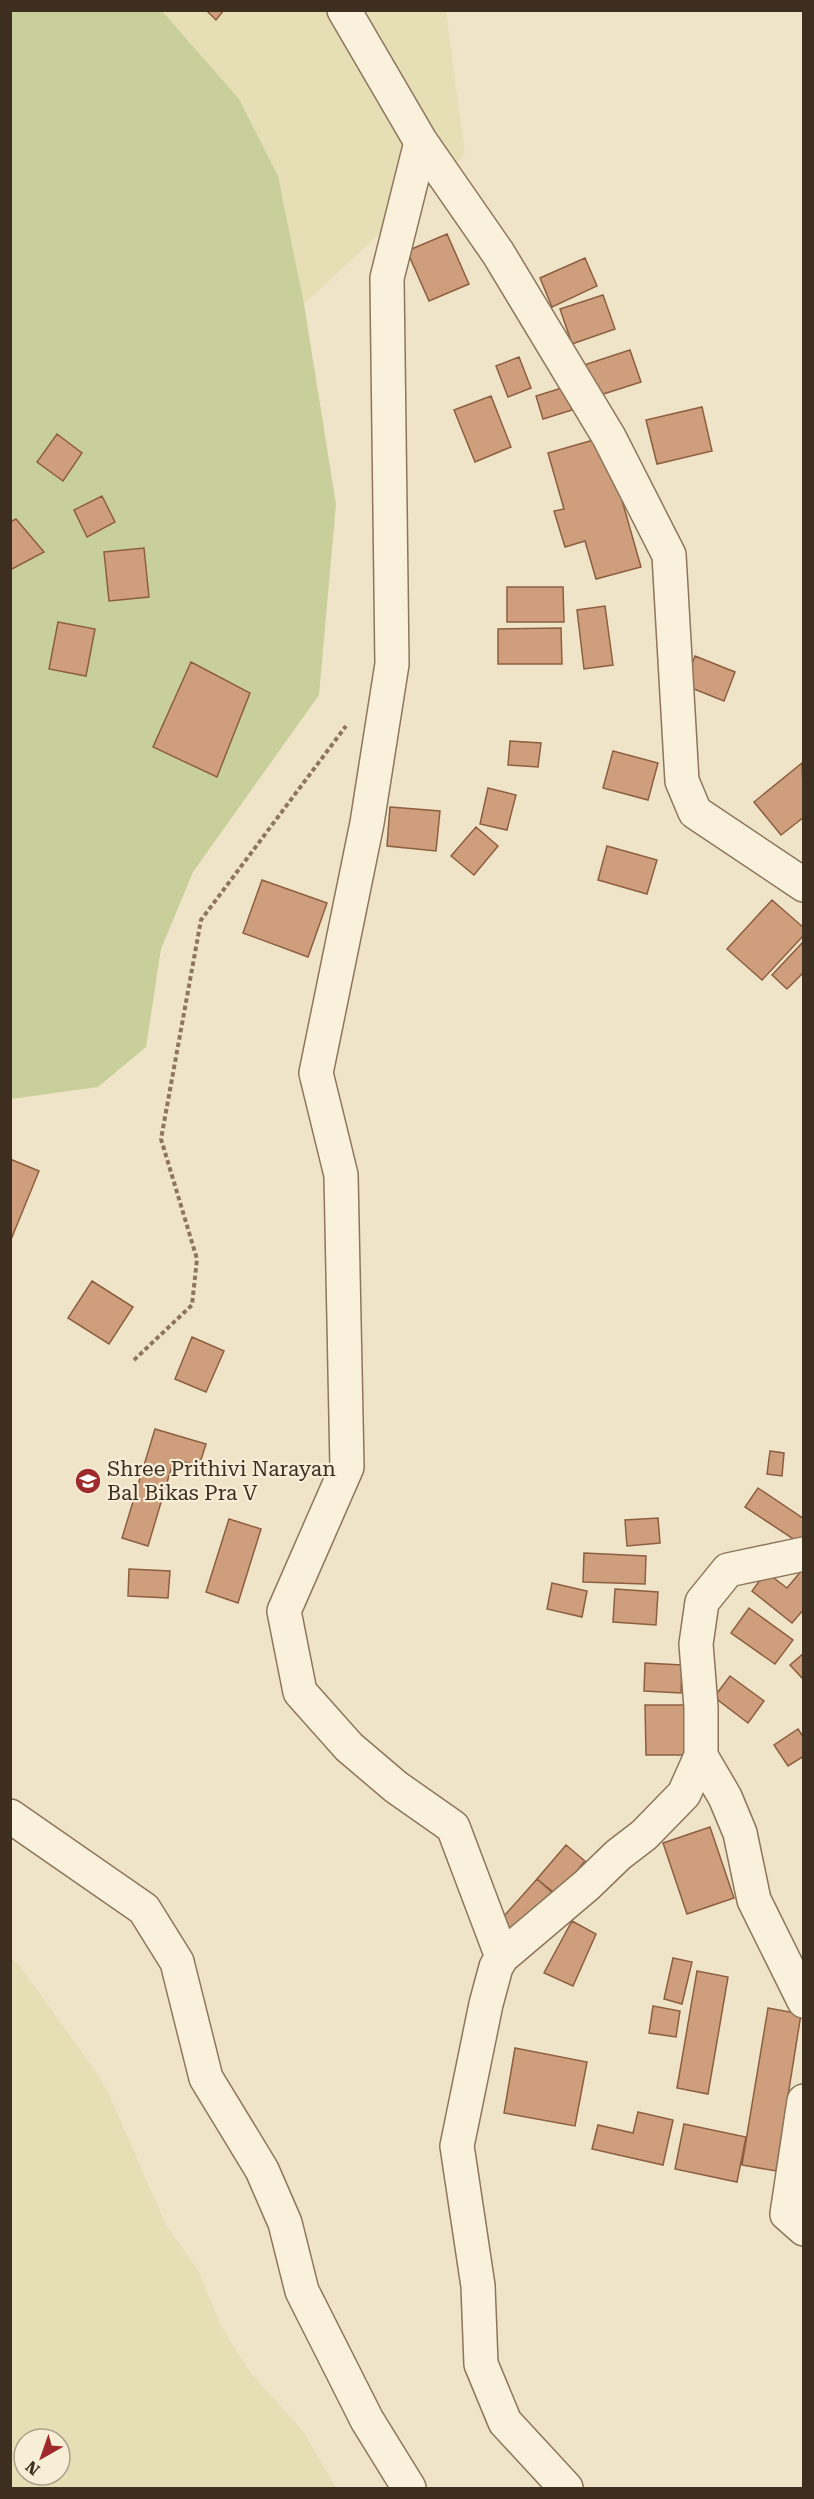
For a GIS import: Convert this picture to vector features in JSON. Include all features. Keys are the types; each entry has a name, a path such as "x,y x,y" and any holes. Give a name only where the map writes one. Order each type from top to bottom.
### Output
{"street":[{"path":"344,10 421,142 510,274 609,437 669,555 682,781 695,812 804,885"},
{"path":"421,142 387,278 392,664 368,822 316,1073 341,1175 348,1467 284,1611 300,1692 349,1748 396,1787 453,1827 502,1957"},
{"path":"566,2488 505,2422 481,2364 478,2286 457,2146 486,2004 496,1967 502,1957 644,1835 684,1794 701,1756 701,1707 696,1644 702,1602 728,1570 804,1554"},
{"path":"701,1756 725,1797 740,1833 754,1900 804,2001"},
{"path":"10,1816 144,1908 177,1962 206,2078 262,2170 285,2223 302,2291 367,2420 409,2488"},
{"path":"804,2101 787,2214 804,2229"}],"path":[{"path":"134,1360 192,1305 197,1258 161,1139 201,920 350,721"}],"shaded area":[{"path":"162,11 446,11 465,154 304,304 278,176 239,99"},
{"path":"10,1958 19,1965 99,2076 166,2225 198,2270 221,2326 250,2372 303,2431 336,2488 11,2488"}],"green space":[{"path":"10,11 162,11 239,99 278,176 304,304 336,504 319,695 193,872 161,949 146,1047 98,1087 11,1099"}],"building":[{"path":"206,10 224,10 216,20"},
{"path":"447,234 469,284 429,301 407,251"},
{"path":"585,258 597,286 552,307 540,278"},
{"path":"603,295 615,329 572,344 560,309"},
{"path":"630,350 641,382 594,397 584,365"},
{"path":"519,357 531,388 508,397 496,366"},
{"path":"565,387 572,410 543,419 536,396"},
{"path":"491,396 511,447 475,462 454,410"},
{"path":"702,407 712,451 657,464 646,420"},
{"path":"57,434 82,453 63,481 37,462"},
{"path":"604,437 641,567 596,579 585,541 565,547 554,511 564,509 548,453"},
{"path":"102,496 115,522 87,537 74,510"},
{"path":"16,519 44,552 10,570 10,522"},
{"path":"144,548 149,597 109,601 104,552"},
{"path":"507,587 563,587 564,622 507,622"},
{"path":"605,606 613,665 584,669 577,610"},
{"path":"58,622 95,629 86,676 49,669"},
{"path":"561,628 562,664 498,664 498,629"},
{"path":"695,656 735,672 724,701 684,685"},
{"path":"191,662 250,693 217,777 153,747"},
{"path":"510,741 541,743 538,767 508,765"},
{"path":"613,751 658,763 648,800 603,788"},
{"path":"802,763 804,817 781,835 754,802"},
{"path":"488,788 516,795 507,830 480,824"},
{"path":"390,807 440,811 436,851 387,846"},
{"path":"476,827 498,846 474,875 451,856"},
{"path":"607,846 657,860 647,894 598,880"},
{"path":"262,880 327,903 308,957 243,933"},
{"path":"772,900 804,928 804,935 762,980 727,949"},
{"path":"804,941 804,975 802,974 787,989 772,975"},
{"path":"10,1159 39,1171 10,1242"},
{"path":"92,1281 133,1307 109,1344 68,1318"},
{"path":"192,1337 224,1351 206,1392 175,1379"},
{"path":"155,1429 206,1444 199,1466 174,1459 148,1546 122,1538"},
{"path":"770,1451 784,1453 782,1476 767,1474"},
{"path":"758,1488 804,1519 804,1546 745,1507"},
{"path":"658,1518 660,1543 627,1546 625,1520"},
{"path":"229,1519 261,1529 238,1603 206,1592"},
{"path":"584,1553 646,1556 645,1584 583,1582"},
{"path":"129,1569 170,1571 168,1598 128,1596"},
{"path":"802,1570 804,1572 804,1609 792,1623 752,1591 766,1572 787,1588"},
{"path":"552,1583 587,1591 582,1617 547,1609"},
{"path":"615,1589 658,1592 656,1625 613,1622"},
{"path":"749,1608 793,1640 775,1664 731,1633"},
{"path":"804,1653 804,1680 790,1665"},
{"path":"645,1663 682,1665 681,1693 644,1691"},
{"path":"730,1676 764,1701 748,1723 714,1697"},
{"path":"645,1705 685,1705 687,1755 646,1755"},
{"path":"798,1729 804,1738 804,1756 788,1766 774,1745"},
{"path":"710,1827 734,1898 687,1914 663,1843"},
{"path":"566,1845 585,1861 557,1895 537,1879"},
{"path":"537,1879 556,1896 514,1942 496,1925"},
{"path":"572,1921 596,1934 573,1986 544,1973"},
{"path":"673,1958 692,1962 682,2004 664,1999"},
{"path":"697,1971 728,1977 708,2094 677,2088"},
{"path":"653,2006 680,2011 676,2037 649,2033"},
{"path":"768,2008 801,2014 776,2171 742,2165"},
{"path":"515,2048 587,2062 575,2126 504,2113"},
{"path":"638,2112 673,2120 663,2165 592,2149 598,2125 633,2133"},
{"path":"684,2124 746,2137 737,2182 675,2169"}],"place":[{"name":"Shree Prithivi Narayan Bal Bikas Pra V","path":"88,1481"}]}
